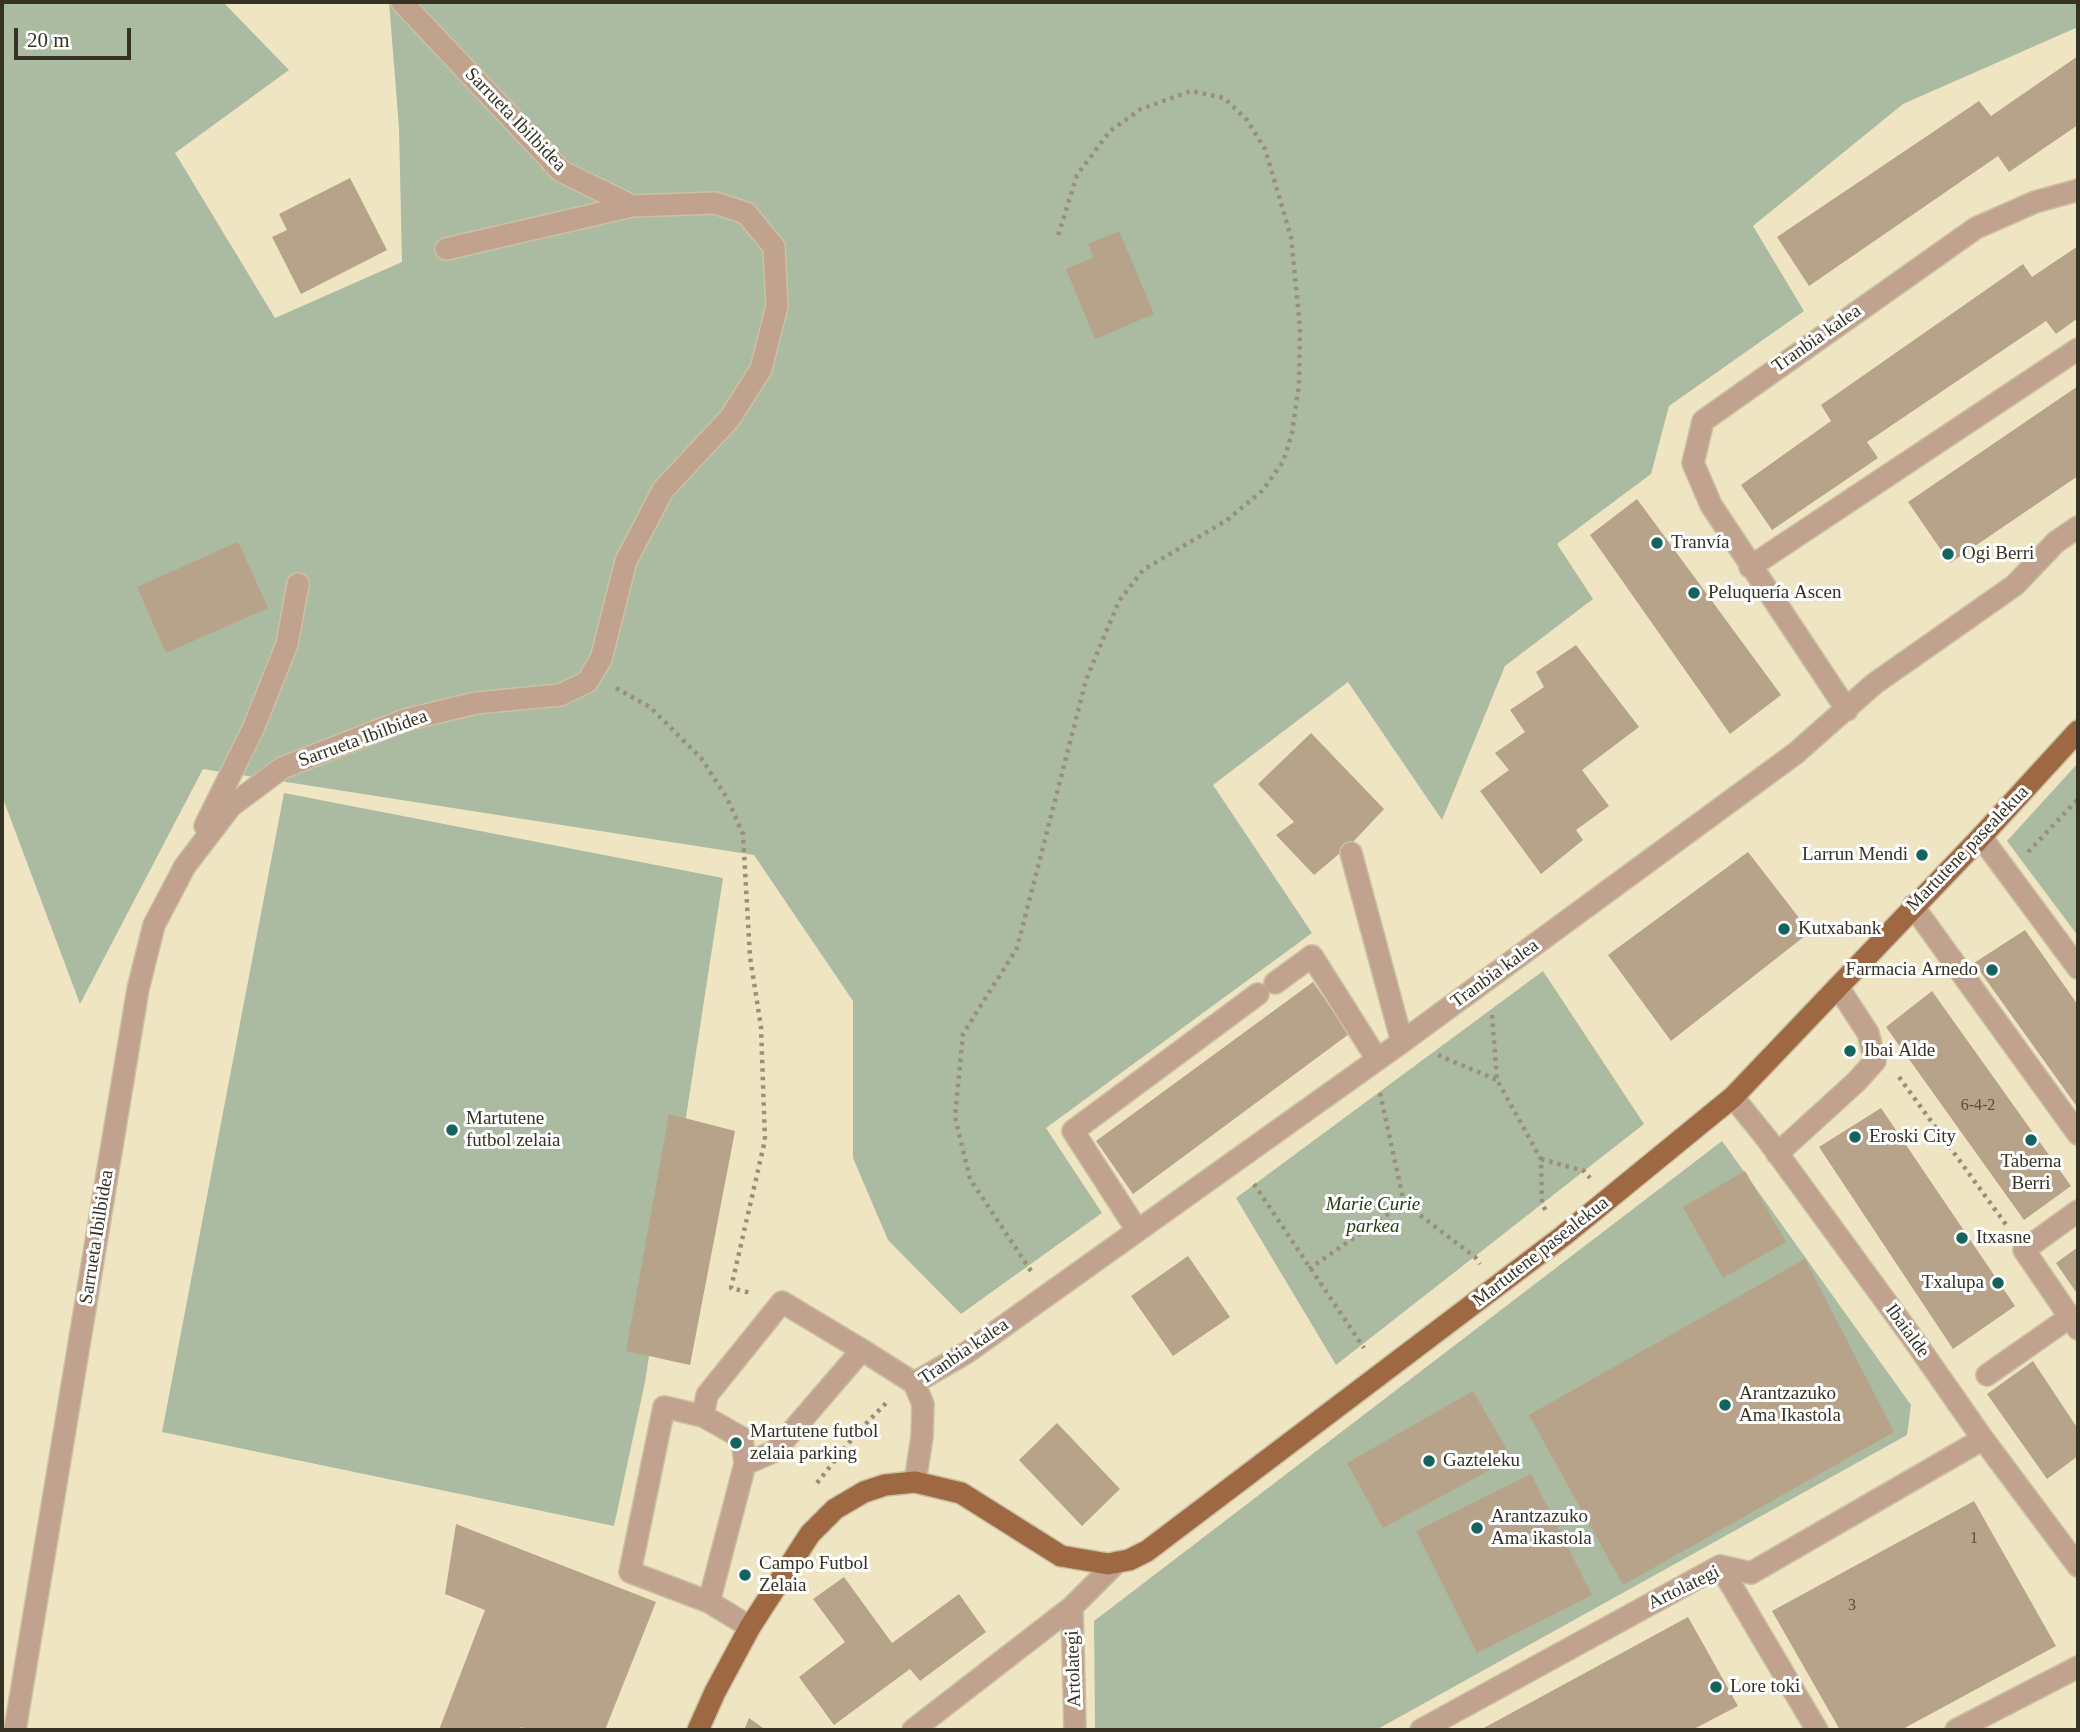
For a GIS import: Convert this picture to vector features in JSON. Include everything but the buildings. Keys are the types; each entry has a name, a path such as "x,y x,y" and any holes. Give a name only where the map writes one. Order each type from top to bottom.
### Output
{"main road":[{"name":"Martutene pasealekua","path":"915,1482 961,1493 1060,1556 1108,1564 1147,1551 1563,1236 1732,1097 1981,837 2078,731"},
{"path":"698,1730 715,1692 750,1628 810,1534 835,1509 864,1492 885,1485 915,1482"}],"street":[{"name":"Sarrueta Ibilbidea","path":"15,1730 138,989 154,925 185,866 231,806 282,768 405,720 476,703 560,695 587,682 601,659 626,561 663,490 730,418 761,369 777,306 774,247 746,213 715,203 632,206 561,171 402,2"},
{"name":"Tranbia kalea","path":"1847,710 1711,505 1693,463 1703,421 1976,228 2035,202 2078,190"},
{"path":"446,249 632,206"},
{"path":"1751,567 2078,349"},
{"name":"Tranbia kalea","path":"915,1482 922,1437 923,1404 914,1382 967,1353 1478,987 1796,753 1874,684 2015,585 2056,542 2078,527"},
{"path":"185,866 253,729 287,644 298,584"},
{"path":"1981,837 2078,968"},
{"path":"1351,853 1409,1036"},
{"path":"1913,906 2078,1134"},
{"path":"1138,1230 1073,1131 1312,956 1370,1065"},
{"path":"1777,1154 1856,1082 1875,1061 1868,1033 1838,987"},
{"name":"Ibaialde","path":"1732,1097 1777,1154 2078,1566"},
{"path":"1987,1375 2074,1323 2024,1250 2078,1210"},
{"path":"703,1416 706,1395 782,1302 914,1382"},
{"path":"745,1464 775,1451 862,1350"},
{"path":"709,1602 745,1464 742,1438 703,1416 664,1406 630,1573 709,1602 750,1628"},
{"name":"Artolategi","path":"1421,1730 1720,1566 1751,1573 1983,1439"},
{"path":"913,1730 1072,1607 1117,1562"},
{"path":"1720,1566 1817,1730"},
{"name":"Artolategi","path":"1072,1607 1075,1730"},
{"path":"1956,1730 2078,1667"}],"path":[{"path":"1047,1295 971,1179 955,1117 962,1034 1017,948 1086,680 1119,601 1143,570 1227,520 1262,491 1283,462 1292,433 1299,384 1300,327 1291,237 1265,149 1247,120 1224,98 1191,91 1141,108 1110,131 1077,176 1056,239"},
{"path":"592,674 650,707 701,758 727,798 743,834 750,957 761,1027 765,1139 731,1288 782,1302"},
{"path":"2009,873 2078,799"},
{"path":"1478,987 1492,1009 1497,1080 1541,1159 1542,1204 1563,1236"},
{"path":"1409,1036 1433,1053 1497,1080"},
{"path":"1875,1061 1901,1078 2024,1250"},
{"path":"1370,1065 1380,1093 1404,1203 1475,1257 1496,1287"},
{"path":"1541,1159 1584,1171 1608,1201"},
{"path":"1236,1160 1382,1375"},
{"path":"1309,1269 1404,1203"}],"green space":[{"path":"2,2 223,2 289,70 175,153 275,318 402,262 399,128 389,2 2078,2 2078,27 1903,104 1753,226 1804,311 1669,406 1651,474 1557,544 1593,599 1505,666 1442,820 1348,682 1213,785 1312,933 1046,1128 1102,1213 961,1314 888,1240 853,1158 853,1001 754,855 203,769 80,1004 2,796"},
{"path":"2078,763 2078,936 2007,841"},
{"name":"Martutene futbol zelaia","path":"284,793 723,878 645,1382 614,1526 162,1432"},
{"name":"Marie Curie parkea","path":"1543,971 1644,1124 1336,1365 1236,1198"},
{"name":"Arantzazuko Ama ikastola","path":"1722,1141 1911,1405 1907,1435 1376,1730 1095,1730 1094,1621"}],"place":[{"name":"Tranvía","path":"1657,543"},
{"name":"Ogi Berri","path":"1948,554"},
{"name":"Peluquería Ascen","path":"1694,593"},
{"name":"Larrun Mendi","path":"1922,855"},
{"name":"Kutxabank","path":"1784,929"},
{"name":"Farmacia Arnedo","path":"1992,970"},
{"name":"Ibai Alde","path":"1850,1051"},
{"name":"Martutene futbol zelaia","path":"452,1130"},
{"name":"Eroski City","path":"1855,1137"},
{"name":"Taberna Berri","path":"2031,1140"},
{"name":"Itxasne","path":"1962,1238"},
{"name":"Txalupa","path":"1998,1283"},
{"name":"Arantzazuko Ama Ikastola","path":"1725,1405"},
{"name":"Martutene futbol zelaia parking","path":"736,1443"},
{"name":"Gazteleku","path":"1429,1461"},
{"name":"Arantzazuko Ama ikastola","path":"1477,1528"},
{"name":"Campo Futbol Zelaia","path":"745,1575"},
{"name":"Lore toki","path":"1716,1687"}]}
